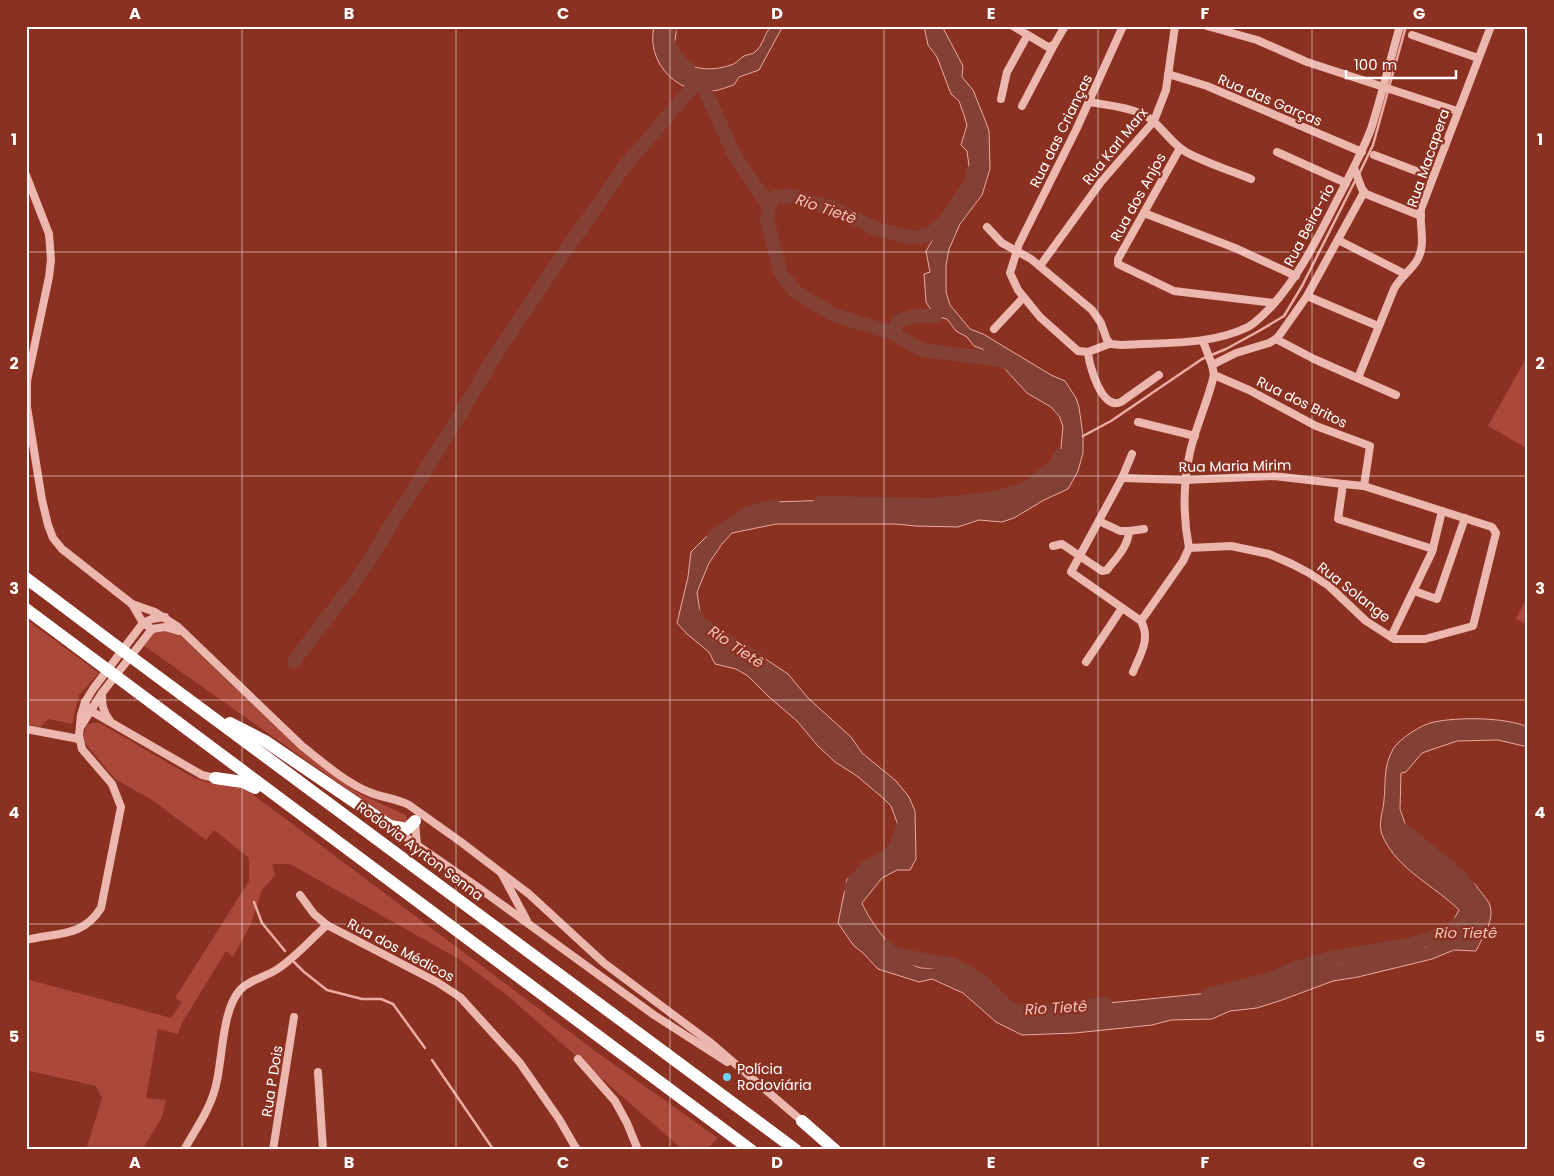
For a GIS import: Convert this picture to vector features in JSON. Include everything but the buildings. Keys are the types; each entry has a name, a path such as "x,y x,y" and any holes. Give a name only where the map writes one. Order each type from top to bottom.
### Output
{"highway":[{"path":"26,569 51,596"},
{"name":"Rodovia Ayrton Senna","path":"26,578 796,1150"},
{"path":"26,609 751,1150"},
{"path":"214,717 238,726 264,741 390,826 407,829 415,822"},
{"path":"214,778 221,775 226,766 222,756"},
{"path":"214,778 232,779 255,788 359,864 385,878"},
{"path":"802,1121 835,1150"}],"street":[{"path":"1022,106 1052,46 1065,26"},
{"name":"Rua das Crianças","path":"1088,352 1078,351 1040,317 1023,298 1010,273 1018,248 1090,102 1123,26"},
{"name":"Rua Karl Marx","path":"1040,266 1101,182 1154,121 1163,101 1175,26"},
{"path":"1207,26 1257,40 1307,62 1457,112"},
{"name":"Rua Macapera","path":"1358,378 1394,289 1415,264 1420,253 1423,235 1421,208 1491,26"},
{"path":"1016,27 1027,36 1052,46"},
{"name":"Rua Beira-rio","path":"1109,344 1204,344 1259,320 1296,276 1311,252 1346,183 1355,170 1384,87 1398,27"},
{"path":"1412,35 1478,58"},
{"path":"1001,99 1007,72 1027,36"},
{"name":"Rua das Garças","path":"1168,74 1207,86 1362,152"},
{"path":"1090,102 1136,112 1154,121 1180,148 1194,156 1251,179"},
{"name":"Rua dos Anjos","path":"1180,148 1118,259 1119,265 1174,291 1274,303"},
{"path":"1277,152 1346,183"},
{"path":"1374,154 1432,177"},
{"path":"1355,170 1364,192 1421,216"},
{"path":"26,175 44,218 51,245 50,277 28,382 27,407 42,500 48,524 54,538 62,549 132,604 166,617 318,759 356,786 370,793 399,800 409,805 500,871 529,894 604,962 704,1038 802,1121"},
{"path":"1211,363 1276,339 1307,296 1364,192"},
{"path":"1144,213 1218,241 1296,276"},
{"path":"987,227 1002,243 1018,248 1092,310 1101,323 1109,344 1088,352 1089,363 1092,375 1112,403 1122,402 1159,374"},
{"path":"1338,240 1405,274"},
{"path":"1307,296 1378,326"},
{"path":"994,329 1023,298"},
{"path":"1276,339 1314,359 1396,394"},
{"path":"1141,622 1183,561 1189,548 1185,525 1186,480 1194,436 1214,375 1204,344"},
{"name":"Rua dos Britos","path":"1214,375 1249,390 1316,426 1370,446 1364,486"},
{"path":"1138,422 1194,436"},
{"path":"1132,454 1122,478 1072,572 1141,622 1146,629 1146,640 1133,672"},
{"name":"Rua Maria Mirim","path":"1122,478 1186,480 1280,476 1364,486 1492,527 1496,533 1473,626"},
{"path":"1343,484 1338,519 1433,550"},
{"path":"1391,637 1433,550 1442,511"},
{"path":"1414,590 1437,599 1465,518"},
{"path":"1099,521 1120,531 1144,529"},
{"path":"1053,546 1062,544 1102,571 1107,570 1124,547 1129,531"},
{"name":"Rua Solange","path":"1189,548 1231,546 1269,554 1292,564 1309,572 1329,586 1366,621 1394,639 1425,639 1473,626"},
{"path":"132,604 143,623 152,629 174,628 186,634"},
{"path":"1086,662 1122,608"},
{"path":"26,940 74,931 90,922 101,908 121,807 112,784 82,749 79,739 81,715 85,702 93,688 143,623 152,619 166,617"},
{"path":"81,726 102,693 152,629"},
{"path":"102,693 102,706 105,715 111,722"},
{"path":"85,702 87,708 91,711 202,775 214,778"},
{"path":"26,729 79,739"},
{"path":"409,805 415,815 417,846"},
{"path":"390,826 654,1015 751,1078"},
{"path":"500,871 528,923"},
{"name":"Rua dos Médicos","path":"300,895 314,914 327,925 437,982 460,997 520,1063 559,1119 577,1150"},
{"path":"184,1150 211,1101 216,1087 228,1016 232,1003 239,991 248,984 276,970 327,925"},
{"name":"Rua P Dois","path":"273,1150 294,1017"},
{"path":"578,1059 615,1101 627,1123 638,1150"},
{"path":"318,1072 323,1150"}],"shaded area":[{"path":"1528,355 1528,449 1488,426"},
{"path":"1528,595 1528,625 1516,619"},
{"path":"26,619 99,673 79,695 72,724 48,719 40,727 26,724"},
{"path":"166,631 179,635 304,753 358,793 406,815 407,820 403,824 398,825 143,645 154,633"},
{"path":"98,722 194,778 214,784 234,785 247,790 598,1053 718,1138 706,1150 683,1150 508,996 459,959 290,864 272,864 275,875 262,890 250,926 233,957 226,951 182,1023 178,1034 158,1029 146,1098 166,1100 162,1117 142,1150 86,1150 102,1098 96,1086 26,1070 26,979 171,1018 182,1002 175,998 249,881 249,858 214,830 206,840 152,800 115,779 85,743 83,737 87,725"}],"water":[{"path":"654,26 677,26 673,54 693,66 708,69 733,64 744,56 754,53 772,26 783,26 759,70 739,77 734,85 720,90 698,91 675,81 659,63 654,51"},
{"name":"Rio Tietê","path":"924,26 942,26 963,66 962,77 973,90 989,131 990,169 982,195 960,224 949,249 946,265 946,292 950,305 970,329 983,334 1051,375 1065,381 1076,398 1079,407 1083,453 1078,471 1068,489 1044,500 1014,518 1002,522 979,520 958,527 895,524 776,524 732,533 709,563 697,592 702,626 712,640 730,648 755,652 788,674 808,698 851,737 862,753 896,781 909,797 915,811 916,859 910,870 897,870 882,878 862,903 871,920 895,950 913,965 921,968 955,969 973,974 987,984 1004,1009 1037,1015 1074,1010 1088,1005 1239,990 1302,969 1343,963 1354,956 1370,952 1426,947 1444,937 1459,910 1407,868 1390,849 1383,837 1380,823 1385,774 1390,756 1400,741 1429,723 1456,719 1507,721 1528,727 1528,747 1498,740 1457,741 1422,753 1406,772 1401,773 1400,809 1408,832 1437,859 1442,868 1452,878 1466,884 1475,884 1489,903 1491,909 1490,921 1476,951 1454,950 1432,959 1358,977 1333,981 1257,1008 1230,1011 1212,1019 1171,1020 1152,1025 1075,1033 1022,1035 996,1022 963,993 932,979 919,982 878,969 854,946 838,923 847,879 868,871 889,858 902,836 891,806 857,776 835,762 818,746 797,721 748,676 736,669 715,664 709,652 677,623 688,577 691,552 706,537 774,502 831,500 848,507 880,505 922,510 1007,500 1024,496 1039,486 1047,476 1061,448 1063,426 1059,416 1051,407 1027,393 1005,369 982,349 974,346 967,337 956,331 947,319 935,316 926,302 924,274 930,272 926,251 941,226 966,199 969,166 967,151 961,145 967,125 964,115 959,101 951,94 937,57 928,45"}],"waterway":[{"name":"Rio Tietê","path":"671,26 665,37 676,58 688,69"},
{"path":"1359,174 1373,145 1406,26"},
{"path":"294,661 359,576 491,362 566,250 624,167 700,80 735,156 769,206"},
{"name":"Rio Tietê","path":"973,172 970,184 946,220 930,234 914,238 877,229 835,209 792,196 776,197 769,206 767,219 781,274 796,292 832,314 892,333 922,350 1002,360 1010,364"},
{"path":"1083,436 1111,421 1202,359 1226,349 1284,316 1302,286 1356,179"},
{"path":"892,333 899,321 915,316 935,316"},
{"name":"Rio Tietê","path":"820,503 930,505 992,499 1023,490 1056,466 1060,456"},
{"name":"Rio Tietê","path":"714,536 746,514 774,506"},
{"name":"Rio Tietê","path":"692,610 697,621 759,660"},
{"name":"Rio Tietê","path":"851,889 854,882 866,868 894,851 906,820 905,816"},
{"name":"Rio Tietê","path":"1403,830 1461,877 1470,890 1472,901"},
{"path":"254,902 262,923 285,951"},
{"name":"Rio Tietê","path":"1208,995 1271,979 1296,968 1328,959 1413,944 1446,933 1462,921"},
{"name":"Rio Tietê","path":"883,946 896,955 954,965 980,980 1009,1008 1027,1013 1105,1004"},
{"path":"294,962 327,990 362,999 381,999 393,1004 425,1048"},
{"path":"432,1060 493,1149"}],"place":[{"name":"Polícia Rodoviária","path":"727,1077"}]}
